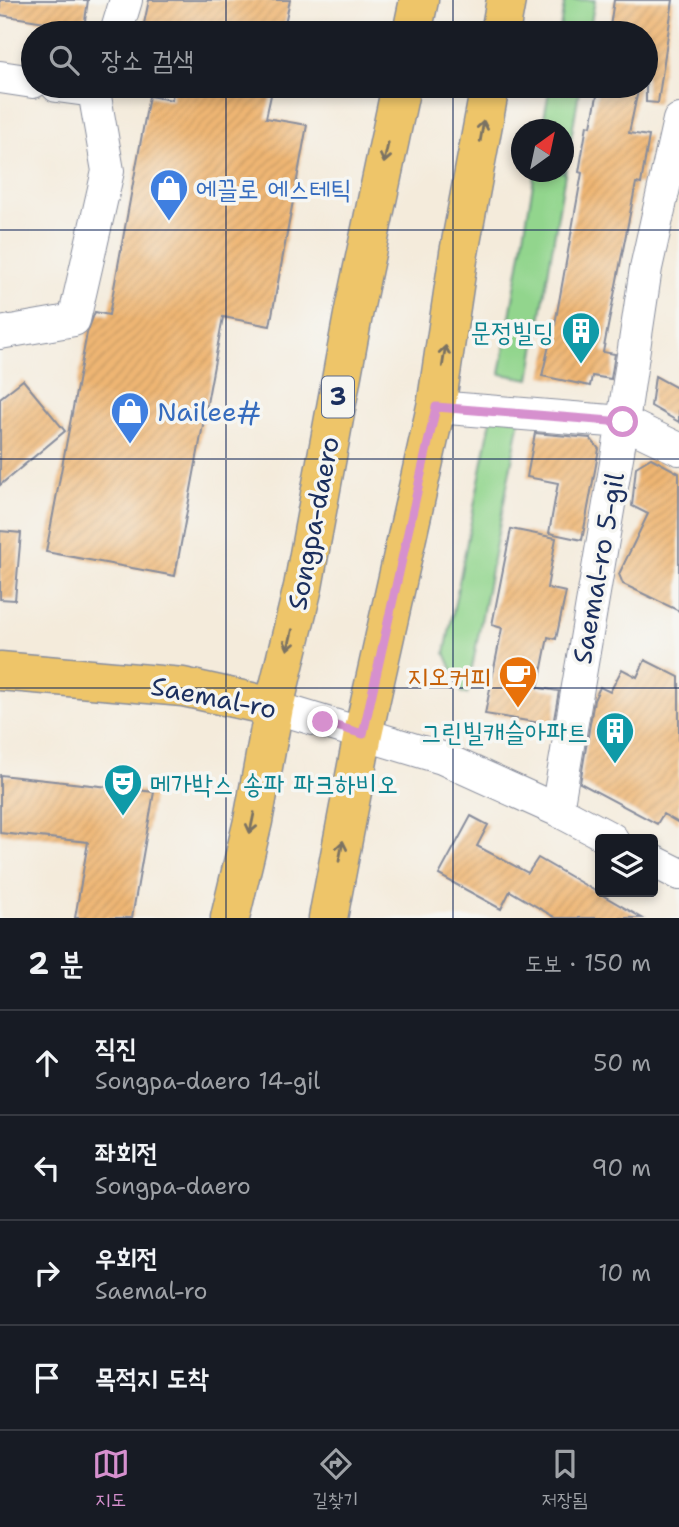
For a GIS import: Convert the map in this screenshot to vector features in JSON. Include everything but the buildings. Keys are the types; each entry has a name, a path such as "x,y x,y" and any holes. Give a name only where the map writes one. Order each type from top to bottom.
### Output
{"main road":[{"path":"415,21 419,0"},
{"path":"502,21 506,0"},
{"name":"Songpa-daero","path":"230,918 253,821 274,708 303,587 353,315 398,98"},
{"path":"328,918 363,734 436,407 488,98"},
{"name":"Saemal-ro","path":"0,671 183,687 274,708"}],"street":[{"path":"120,21 126,0"},
{"path":"0,77 21,80"},
{"path":"0,333 74,320 108,171 97,98"},
{"name":"Saemal-ro 5-gil","path":"557,810 623,422 646,268 679,120"},
{"path":"436,407 623,422 679,449"},
{"name":"Saemal-ro","path":"274,708 442,758 557,810 603,834"},
{"path":"658,863 679,874"}],"green space":[{"path":"565,0 595,0 591,21 561,21"},
{"path":"548,98 578,98 574,121 574,119 544,119"},
{"path":"533,182 564,182 530,379 500,374"},
{"path":"492,415 520,419 467,694 462,693 445,653"}],"place":[{"name":"에끌로 에스테틱","path":"169,222"},
{"name":"문정빌딩","path":"581,365"},
{"name":"Nailee#","path":"130,445"},
{"name":"지오커피","path":"518,709"},
{"name":"그린빌캐슬아파트","path":"615,765"},
{"name":"메가박스 송파 파크하비오","path":"123,817"}],"route":[{"path":"323,722 363,734 436,407 623,422"}]}
